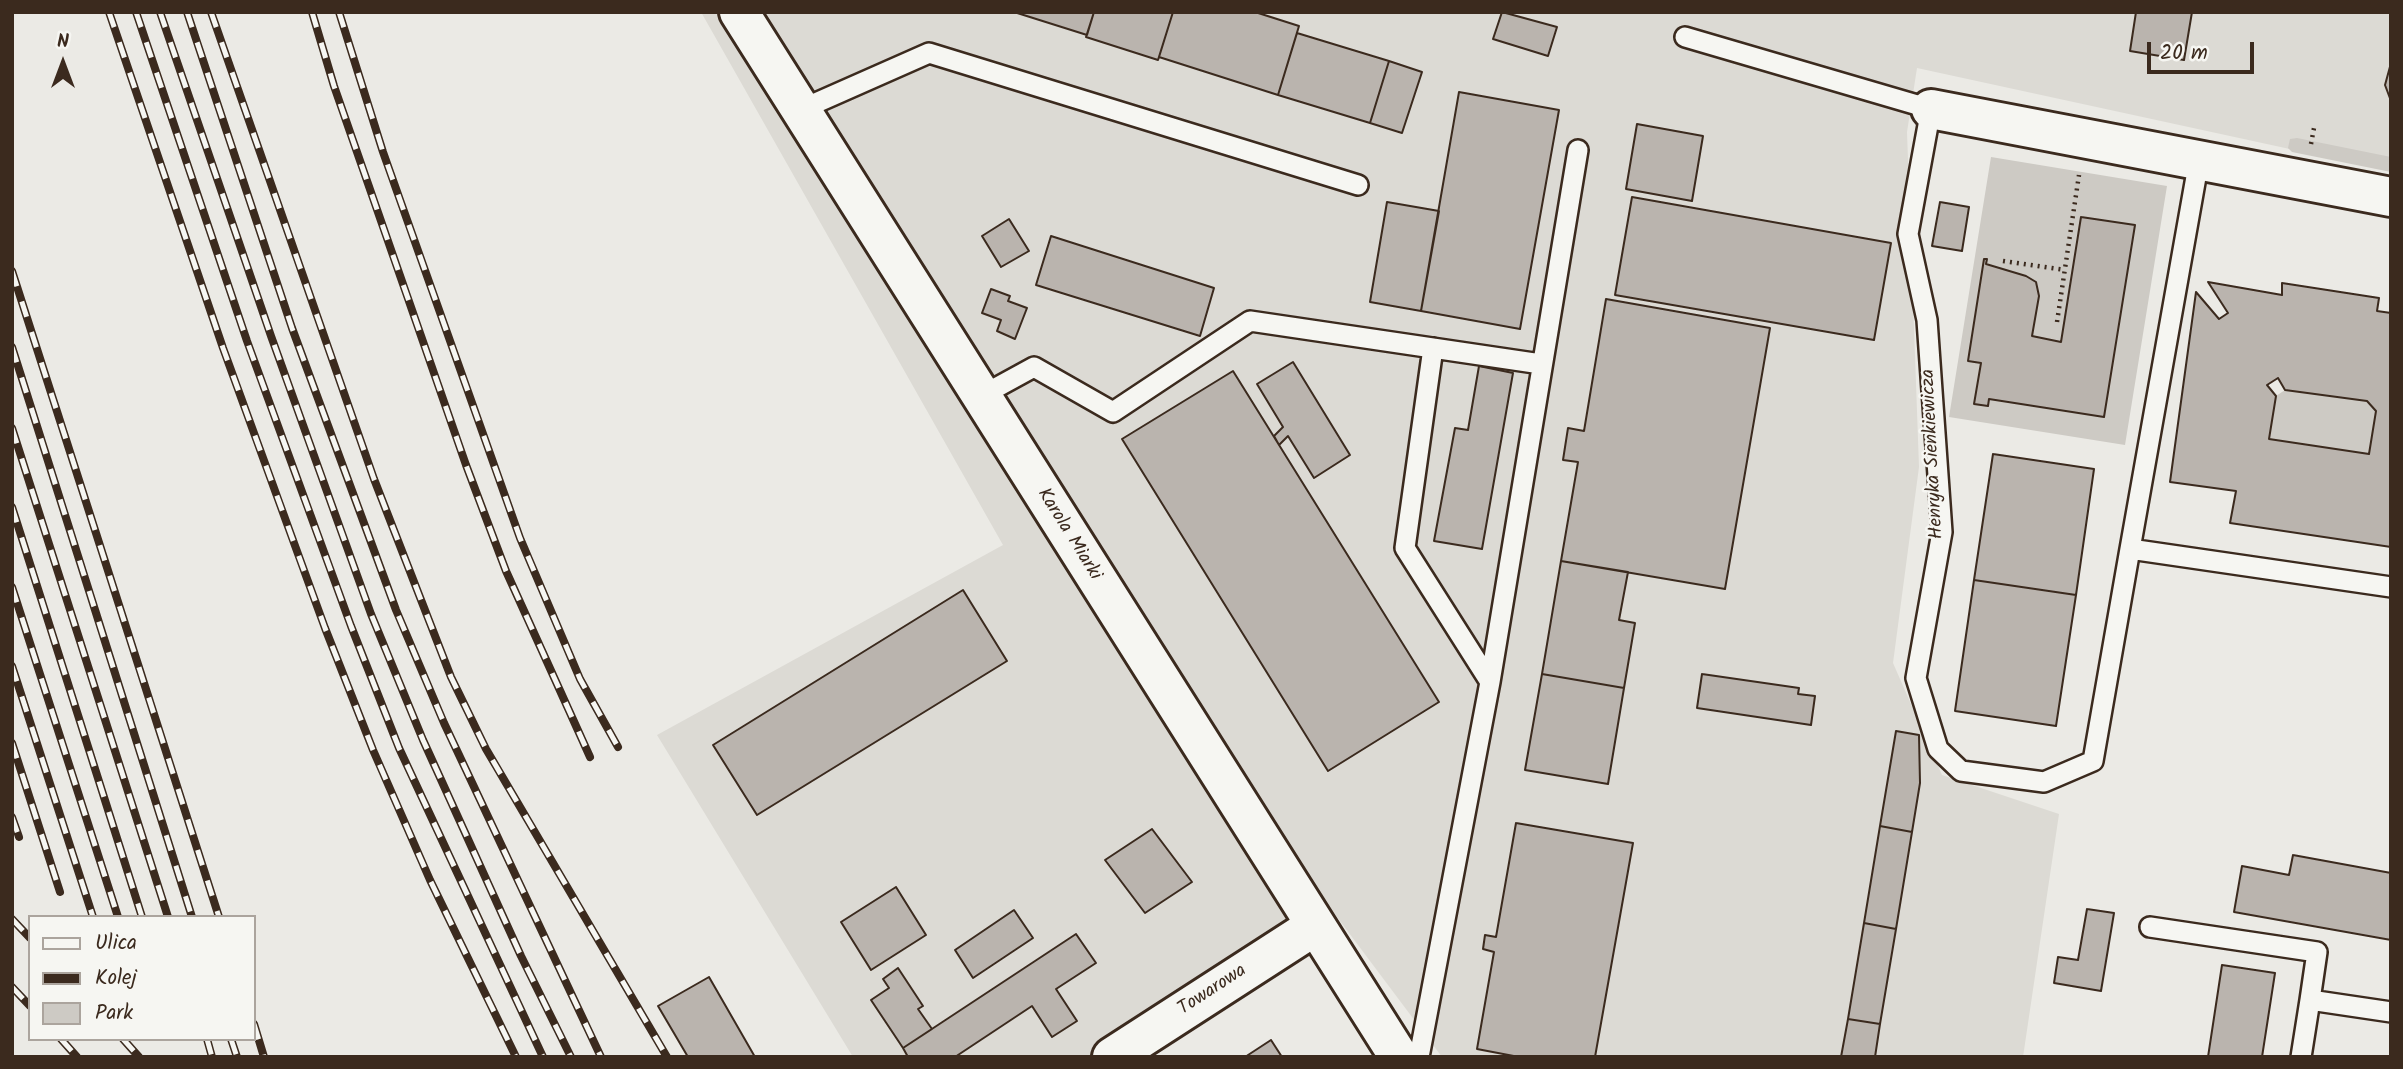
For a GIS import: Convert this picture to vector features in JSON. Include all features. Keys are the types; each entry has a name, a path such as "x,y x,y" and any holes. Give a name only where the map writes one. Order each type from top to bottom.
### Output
{"street":[{"name":"Karola Miarki","path":"739,12 1399,1057"},
{"path":"1931,109 2391,197"},
{"name":"Towarowa","path":"1112,1057 1315,926"}],"lane":[{"path":"1685,37 1931,109"},
{"path":"800,110 929,53 1358,186"},
{"name":"Henryka Sienkiewicza","path":"1931,109 1908,234 1927,320 1941,532 1916,678 1938,748 1961,771 2044,782 2094,761 2199,160"},
{"path":"1419,1057 1490,682 1578,150"},
{"path":"981,396 1034,367 1113,412 1250,321 1541,364"},
{"path":"1433,348 1405,548 1490,682"},
{"path":"2130,549 2391,587"},
{"path":"2150,927 2317,951 2301,1057"},
{"path":"2310,1000 2391,1012"}],"path":[{"path":"2057,322 2081,164"},
{"path":"2003,261 2065,270"}],"shaded area":[{"path":"701,12 2391,12 2391,171 1917,68 1907,132 1919,467 1893,663 1942,775 2059,814 2023,1057 1442,1057 1334,913 1095,1057 853,1057 657,735 1003,545"}],"green space":[{"path":"2297,138 2391,157 2391,172 2292,152 2288,148 2290,139"},
{"path":"1991,157 2167,186 2125,445 1949,417"},
{"path":"2285,390 2367,401 2376,411 2369,454 2269,439 2276,396"}],"building":[{"path":"1014,12 1094,12 1087,35"},
{"path":"1094,12 1173,12 1158,60 1086,37"},
{"path":"1173,12 1255,12 1299,26 1278,95 1159,57"},
{"path":"1502,12 1557,27 1548,56 1493,39"},
{"path":"2136,12 2192,12 2184,60 2130,51"},
{"path":"1297,33 1389,61 1370,123 1278,95"},
{"path":"1389,61 1422,72 1402,133 1370,123"},
{"path":"2391,63 2391,101 2385,85"},
{"path":"1459,92 1559,110 1520,329 1421,311"},
{"path":"1637,124 1703,136 1692,201 1626,189"},
{"path":"1632,197 1891,243 1874,340 1615,295"},
{"path":"1387,202 1439,211 1421,311 1370,302"},
{"path":"1940,202 1969,207 1962,251 1932,246"},
{"path":"2081,217 2135,225 2104,417 1989,399 1988,406 1974,404 1981,363 1968,361 1984,259 1987,259 1986,264 2026,276 2036,282 2039,296 2032,336 2061,342"},
{"path":"1009,219 1029,251 1001,267 982,236"},
{"path":"1051,236 1214,288 1200,336 1036,285"},
{"path":"2208,282 2282,295 2282,283 2379,298 2377,311 2391,313 2391,547 2230,523 2236,491 2170,482 2196,292 2219,319 2228,313","holes":["2278,378 2285,390 2367,401 2376,411 2369,454 2269,439 2276,396 2267,385"]},
{"path":"991,289 1010,296 1008,301 1027,308 1015,339 997,331 1001,320 982,313"},
{"path":"1606,299 1770,328 1725,589 1561,561 1578,462 1563,460 1568,428 1584,431"},
{"path":"1293,362 1350,455 1314,478 1288,436 1279,445 1274,436 1283,427 1257,384"},
{"path":"1479,366 1513,373 1482,549 1434,541 1455,428 1468,430"},
{"path":"1233,371 1439,702 1328,771 1122,439"},
{"path":"1993,454 2094,469 2076,595 1974,580"},
{"path":"1561,561 1628,572 1619,620 1635,623 1624,688 1542,674"},
{"path":"1974,580 2076,595 2056,726 1955,711"},
{"path":"963,590 1007,661 757,815 713,745"},
{"path":"1542,674 1624,688 1608,784 1525,770"},
{"path":"1702,674 1799,688 1798,694 1815,696 1811,725 1697,708"},
{"path":"1896,731 1919,735 1920,783 1912,832 1880,826"},
{"path":"1516,823 1633,843 1595,1057 1519,1057 1477,1049 1494,952 1483,949 1485,935 1496,937"},
{"path":"1880,826 1912,832 1896,929 1864,923"},
{"path":"1152,829 1192,882 1145,913 1105,860"},
{"path":"2293,855 2391,873 2391,940 2234,912 2242,866 2289,875"},
{"path":"896,887 926,935 871,970 841,922"},
{"path":"2087,909 2114,913 2101,991 2054,983 2058,957 2078,960"},
{"path":"1014,910 1033,938 973,978 955,950"},
{"path":"1864,923 1896,929 1880,1024 1848,1019"},
{"path":"1076,934 1096,963 1056,989 1077,1021 1052,1037 1032,1006 955,1057 908,1057 903,1048"},
{"path":"2222,965 2275,973 2262,1057 2208,1057"},
{"path":"898,968 923,1006 918,1009 932,1029 903,1048 871,1000 889,988 883,979"},
{"path":"709,977 755,1057 688,1057 658,1006"},
{"path":"1848,1019 1880,1024 1875,1057 1841,1057"},
{"path":"1271,1040 1282,1057 1245,1057"}],"railway":[{"path":"109,12 223,348 325,628 373,750 430,880 516,1057"},
{"path":"136,12 247,341 351,626 399,748 543,1057"},
{"path":"160,12 271,336 371,614 423,740 521,956 571,1057"},
{"path":"187,12 292,328 396,610 444,723 601,1057"},
{"path":"211,12 374,479 451,677 486,749 667,1057"},
{"path":"312,12 334,86 466,465 506,571 590,757"},
{"path":"339,12 383,152 520,538 580,679 618,747"},
{"path":"12,271 218,915"},
{"path":"12,347 191,915"},
{"path":"12,428 167,915"},
{"path":"12,507 141,915"},
{"path":"12,587 117,915"},
{"path":"12,666 92,915"},
{"path":"12,743 60,892"},
{"path":"12,817 19,837"},
{"path":"12,919 28,936"},
{"path":"12,987 28,1004"},
{"path":"256,1031 264,1057"},
{"path":"63,1041 77,1057"},
{"path":"125,1041 139,1057"},
{"path":"208,1041 212,1057"},
{"path":"232,1041 237,1057"}]}
